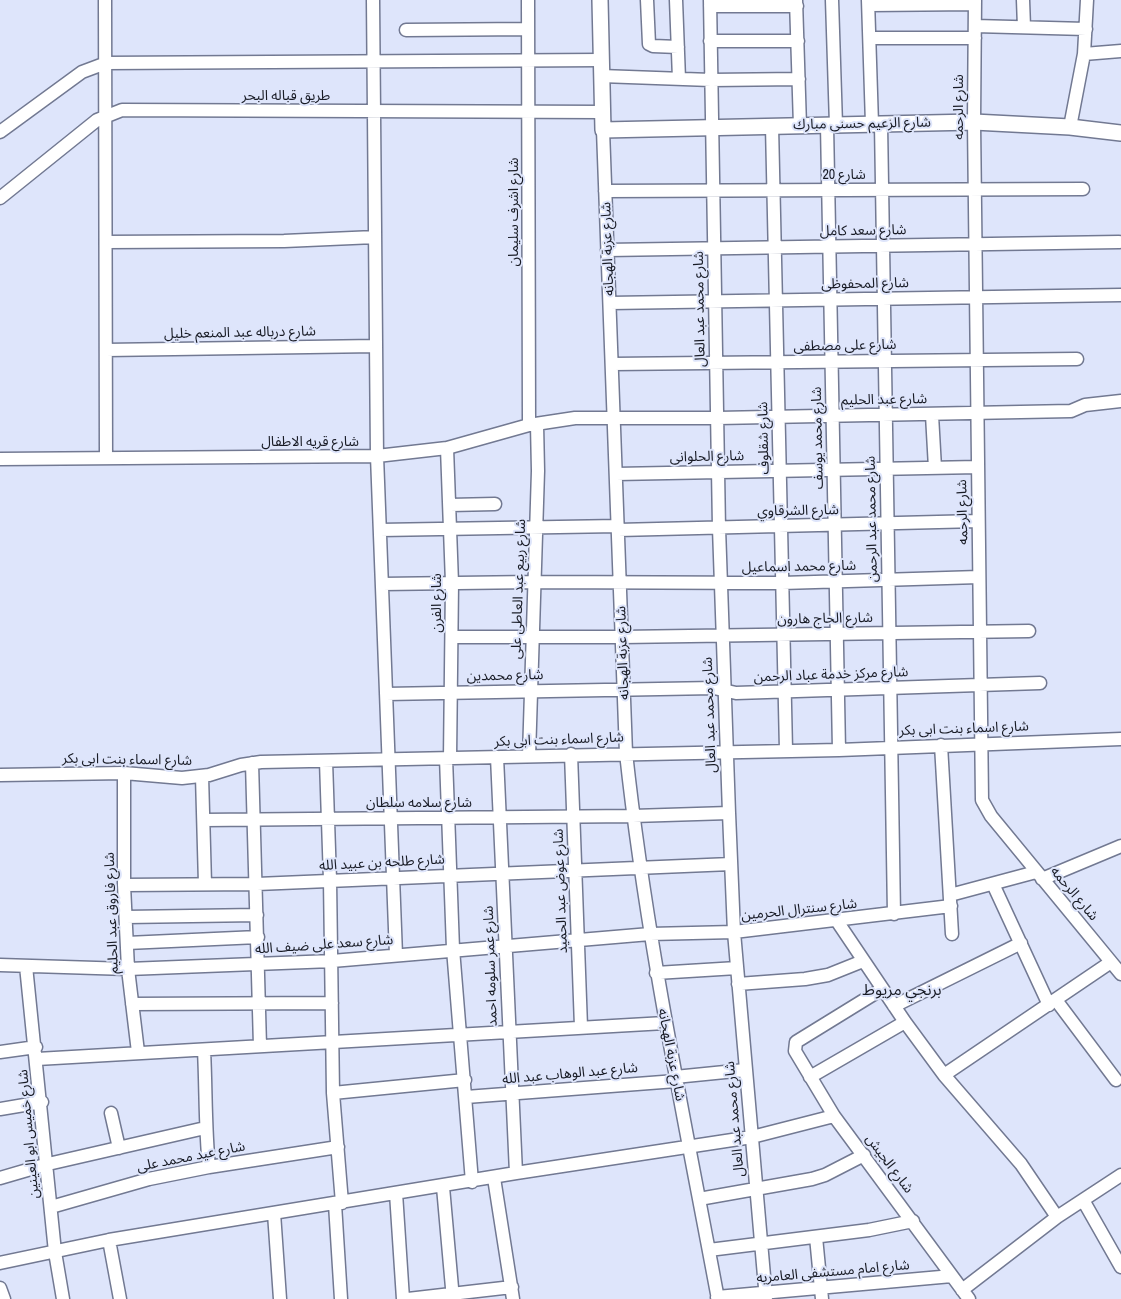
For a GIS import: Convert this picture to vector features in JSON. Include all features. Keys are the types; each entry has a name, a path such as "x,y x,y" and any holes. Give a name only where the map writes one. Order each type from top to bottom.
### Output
{"street":[{"path":"105,0 106,458"},
{"path":"373,0 377,456 396,955"},
{"name":"شارع اشرف سليمان","path":"528,0 533,424"},
{"name":"شارع عزبة الهجانه","path":"600,0 602,112 613,364 626,753 640,868 656,973 717,1298"},
{"path":"648,0 649,44 653,46 678,47"},
{"path":"676,0 679,79"},
{"name":"شارع محمد يوسف","path":"832,0 831,125 828,190 839,750"},
{"path":"1022,0 1024,27"},
{"path":"1070,127 1084,54 1087,0"},
{"path":"868,3 975,2"},
{"name":"شارع الرحمه","path":"975,2 974,122 981,790 985,808 1121,974"},
{"path":"710,3 796,3 800,126"},
{"name":"شارع محمد عبد العال","path":"710,3 718,472 731,864 738,984 766,1296"},
{"name":"شارع محمد عبد الرحمن","path":"868,3 882,190 894,914"},
{"path":"870,38 1024,27 1086,29"},
{"path":"406,30 528,29"},
{"path":"710,42 798,41"},
{"path":"1084,54 1121,52"},
{"path":"0,132 82,72 106,63 601,60"},
{"path":"601,76 711,80 799,79"},
{"name":"طريق قباله البحر","path":"0,198 105,115 122,110 602,112"},
{"name":"شارع الزعيم حسنى مبارك","path":"603,130 974,122 1070,127 1121,134"},
{"name":"شارع شقلوف","path":"772,126 786,750"},
{"name":"شارع 20","path":"605,191 1083,189"},
{"path":"106,242 284,241 375,237"},
{"name":"شارع سعد كامل","path":"607,250 1119,242"},
{"name":"شارع المحفوظى","path":"610,303 1121,294"},
{"name":"شارع درباله عبد المنعم خليل","path":"106,350 376,346"},
{"name":"شارع على مصطفى","path":"613,364 1077,359"},
{"name":"شارع عبد الحليم","path":"615,418 886,416 1071,411 1085,405 1121,401"},
{"path":"932,415 935,468"},
{"name":"شارع قريه الاطفال","path":"0,459 377,456 446,448 533,424 575,418 615,418"},
{"name":"شارع ربيع عبد العاطى على","path":"529,756 536,526 533,424"},
{"name":"شارع الفرن","path":"446,448 452,583 448,818 453,949 472,1182"},
{"name":"شارع الحلوانى","path":"616,474 978,467"},
{"path":"450,505 495,504"},
{"name":"شارع الشرقاوي","path":"380,530 536,526 720,528 978,521"},
{"name":"شارع محمد اسماعيل","path":"382,584 533,582 721,584 979,577"},
{"name":"شارع الحاج هارون","path":"452,636 622,637 1029,631"},
{"name":"شارع مركز خدمة عباد الرحمن","path":"624,689 714,688 736,694 1040,683"},
{"name":"شارع محمدين","path":"386,694 624,689"},
{"name":"شارع اسماء بنت ابى بكر","path":"0,774 124,773 172,778 202,776 252,763 571,754 839,750 1121,739"},
{"path":"941,745 952,934"},
{"name":"شارع عوض عبد الحميد","path":"571,754 581,1027"},
{"name":"شارع عمر سلومه احمد","path":"498,757 516,1173"},
{"path":"326,761 332,961 333,1093 338,1147 341,1299"},
{"path":"252,763 257,884 260,1046"},
{"name":"شارع فاروق عبد الحليم","path":"124,773 124,885 128,968 138,1052"},
{"path":"202,776 205,884"},
{"name":"شارع سلامه سلطان","path":"204,820 500,818 729,813"},
{"name":"شارع سنترال الحرمين","path":"650,934 734,932 894,914 950,901 994,884 1039,876 1121,846"},
{"name":"شارع طلحه بن عبيد الله","path":"124,885 257,884 450,874 731,864"},
{"path":"994,884 1021,943 1052,1002 1116,1080"},
{"path":"126,917 257,915"},
{"path":"837,921 862,961 905,1022 944,1074 1021,1164 1057,1217"},
{"name":"شارع سعد على ضيف الله","path":"0,965 128,968 258,965 332,961 453,949 650,934"},
{"path":"127,943 258,937"},
{"path":"894,1006 1021,943"},
{"path":"738,984 806,979 828,975 862,961"},
{"path":"944,1074 1111,962"},
{"name":"شارع خميس ابو العينين","path":"26,966 42,1102 55,1252 63,1299"},
{"path":"656,973 737,968"},
{"name":"شارع الجيش","path":"882,989 796,1042 795,1051 834,1116 914,1221 965,1294"},
{"path":"132,1004 259,1005 332,1003"},
{"path":"810,1076 905,1022"},
{"path":"0,1052 204,1050 332,1041 665,1023"},
{"path":"204,1050 205,1128 209,1166"},
{"name":"شارع عبد الوهاب عبد الله","path":"466,1097 512,1095 676,1079 745,1070"},
{"path":"333,1093 464,1080"},
{"path":"0,1109 42,1102"},
{"path":"111,1113 119,1148"},
{"path":"0,1263 109,1240 443,1187 516,1173 752,1138 834,1116"},
{"path":"0,1178 48,1164 205,1128"},
{"name":"شارع عيد محمد على","path":"52,1207 149,1179 209,1166 338,1147"},
{"path":"699,1199 756,1190 825,1175 864,1155"},
{"path":"408,1299 513,1293 494,1178"},
{"path":"965,1294 1057,1217 1120,1179"},
{"path":"443,1187 452,1296"},
{"path":"396,1193 403,1299"},
{"path":"1083,1200 1121,1267"},
{"path":"274,1214 276,1298"},
{"path":"709,1250 816,1237 914,1221"},
{"path":"816,1237 822,1293"},
{"path":"109,1240 120,1299"},
{"name":"شارع امام مستشفى العامريه","path":"717,1298 822,1293 952,1276"},
{"path":"0,1288 4,1299"}],"district":[{"name":"برنجي مريوط","path":"902,991"}]}
